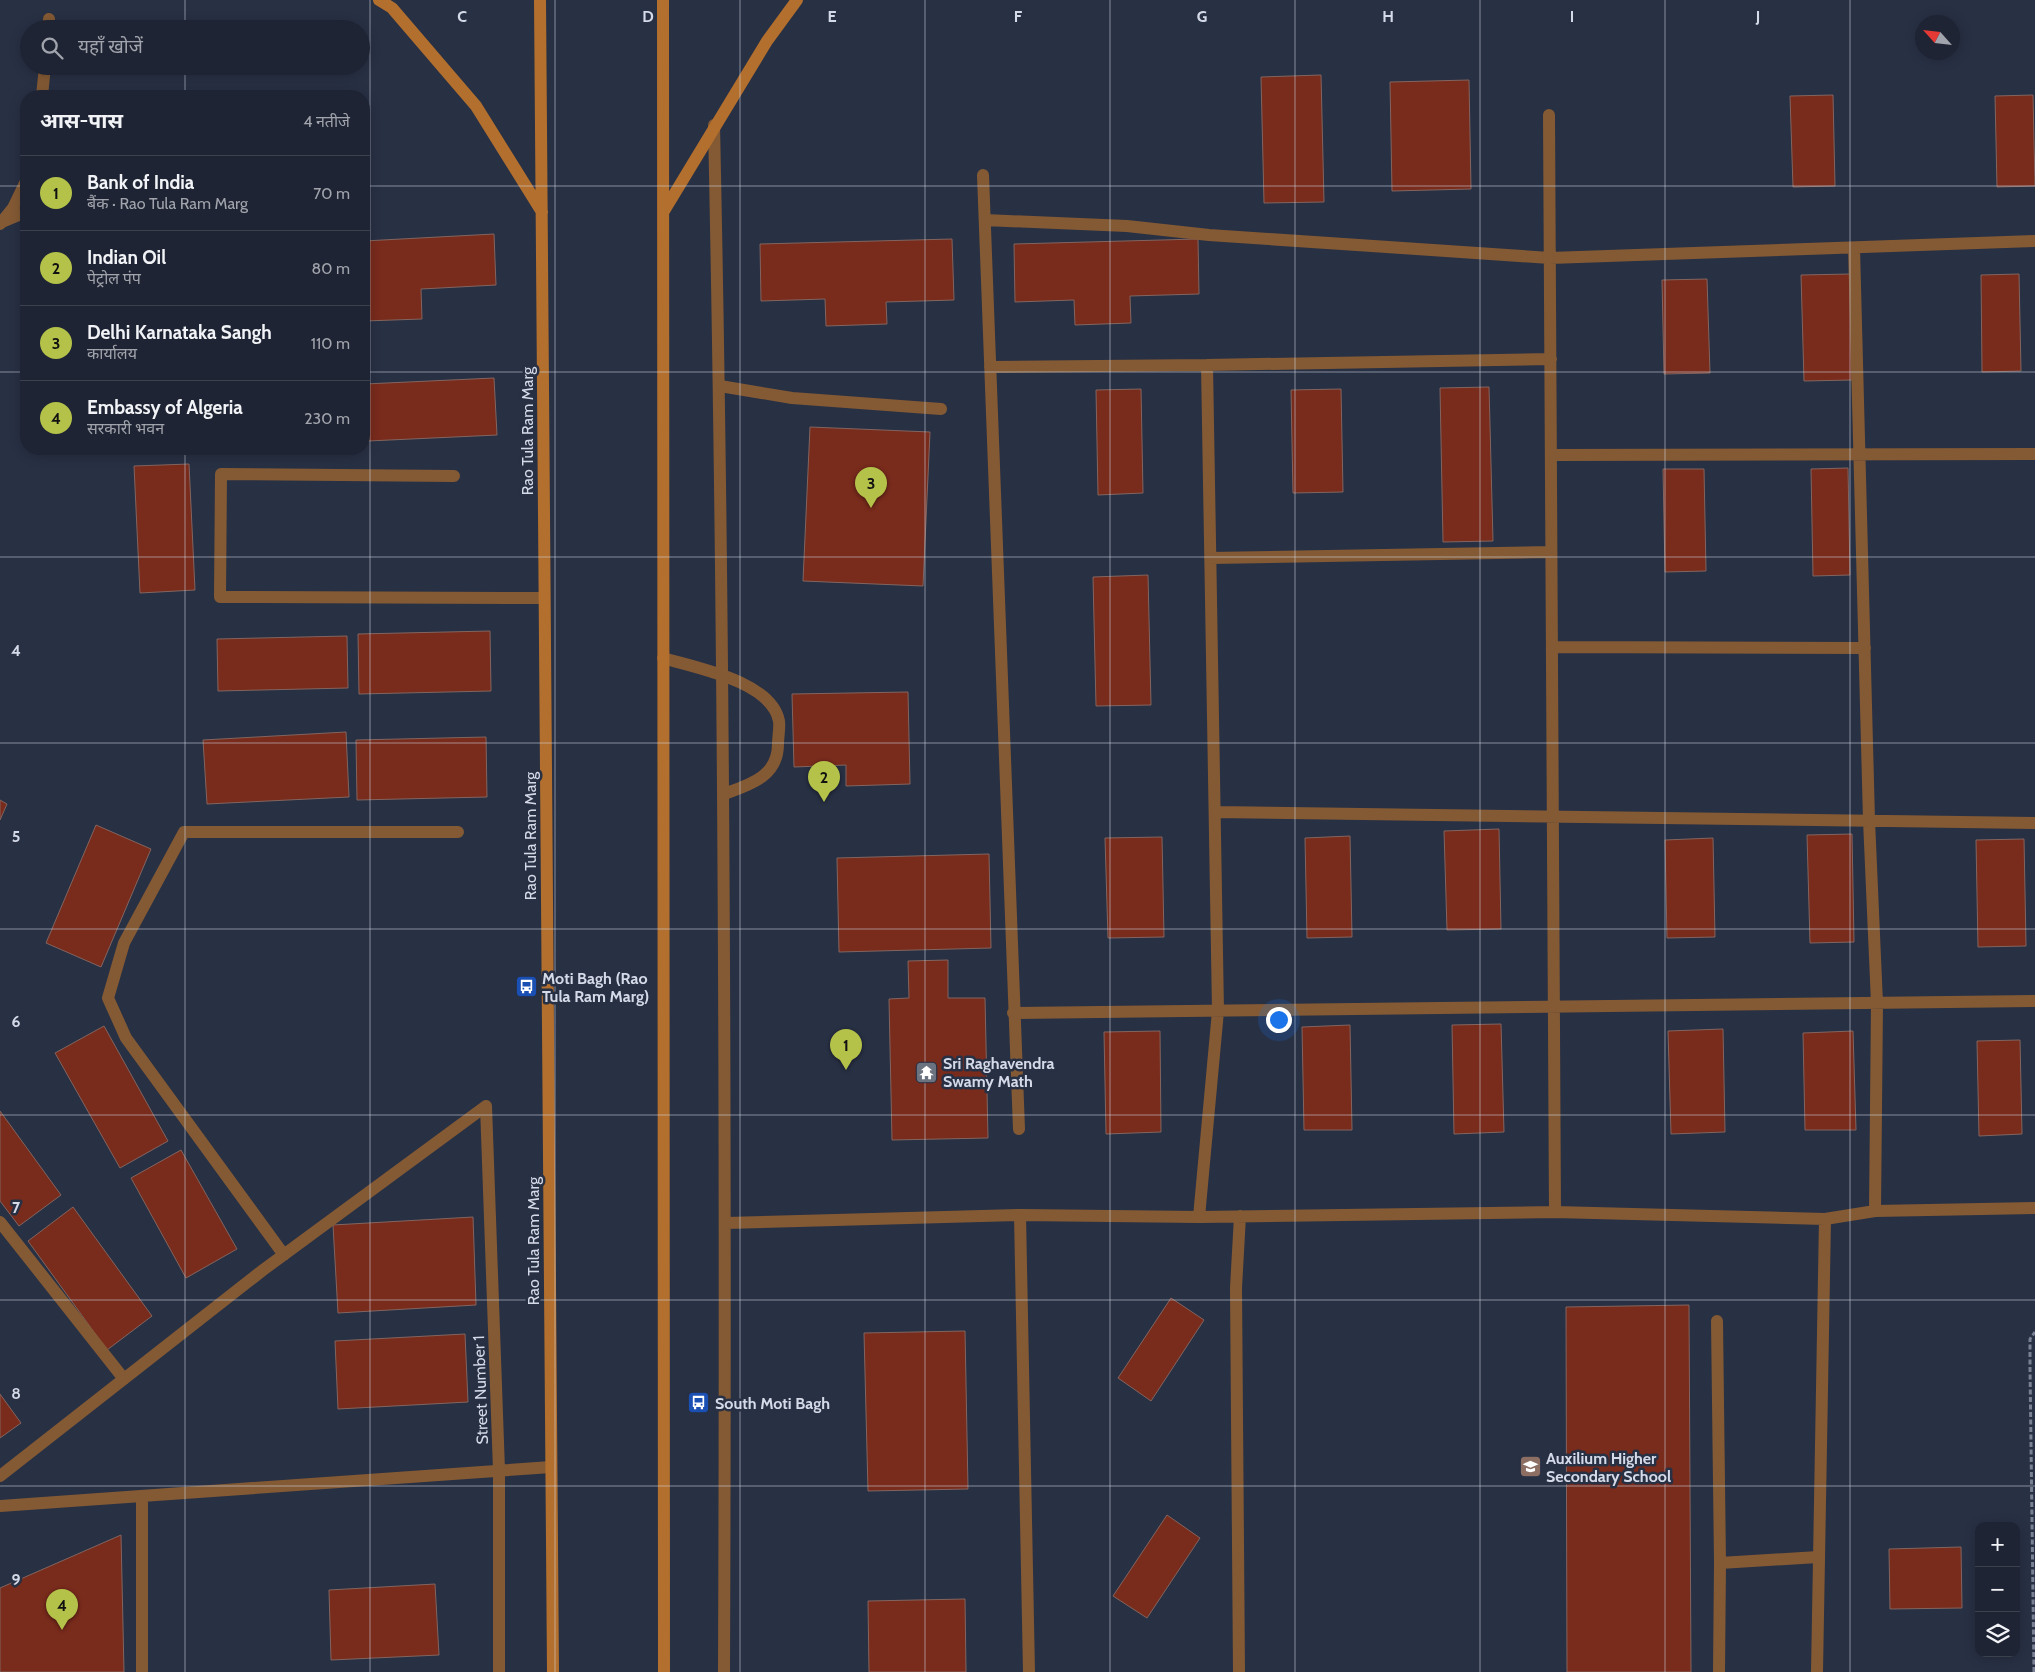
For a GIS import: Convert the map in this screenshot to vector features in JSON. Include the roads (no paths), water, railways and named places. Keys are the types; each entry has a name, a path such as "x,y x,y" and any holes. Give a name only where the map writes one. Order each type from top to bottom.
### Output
{"main road":[{"path":"379,0 392,8 476,106 542,212"},
{"name":"Rao Tula Ram Marg","path":"540,0 553,1672"},
{"path":"663,0 664,1672"},
{"path":"663,213 714,125 767,41 797,0"}],"street":[{"path":"43,90 44,75"},
{"path":"1549,115 1555,1212"},
{"path":"714,125 720,386 724,794 726,1223 724,1672"},
{"path":"983,175 1013,1013 1019,1129"},
{"path":"1,223 13,208 20,193"},
{"path":"1,223 20,215"},
{"path":"985,220 1127,226 1209,235 1550,258 2035,241"},
{"path":"1854,248 1869,820 1877,1003 1875,1211"},
{"path":"990,367 1551,359"},
{"path":"1199,1217 1218,1010 1207,365"},
{"path":"720,386 792,398 941,409"},
{"path":"1551,455 2035,454"},
{"path":"454,476 221,474 220,597 544,598"},
{"path":"1210,558 1551,552"},
{"path":"1552,647 1865,648"},
{"path":"663,658 723,676 765,697 779,721 778,753 766,776 724,794"},
{"path":"1214,812 1553,815 2035,823"},
{"path":"0,1476 284,1255 126,1038 108,998 124,943 184,832 458,832"},
{"path":"1013,1013 2035,1001"},
{"name":"Street Number 1","path":"284,1255 486,1106 499,1470 499,1672"},
{"path":"726,1223 1020,1215 1199,1217 1555,1212 1825,1219 1875,1211 2035,1208"},
{"path":"1020,1215 1029,1672"},
{"path":"1240,1216 1236,1288 1240,1672"},
{"path":"1817,1672 1825,1219"},
{"path":"0,1222 124,1379"},
{"path":"1717,1321 1720,1563 1719,1672"},
{"path":"0,1506 551,1467"},
{"path":"142,1496 142,1672"},
{"path":"1720,1563 1818,1557"}],"place":[{"name":"Delhi Karnataka Sangh","path":"871,508"},
{"name":"Indian Oil","path":"824,802"},
{"name":"Moti Bagh (Rao Tula Ram Marg)","path":"526,987"},
{"name":"Bank of India","path":"846,1070"},
{"name":"Sri Raghavendra Swamy Math","path":"927,1072"},
{"name":"South Moti Bagh","path":"699,1403"},
{"name":"Auxilium Higher Secondary School","path":"1530,1467"},
{"name":"Embassy of Algeria","path":"62,1630"}]}
